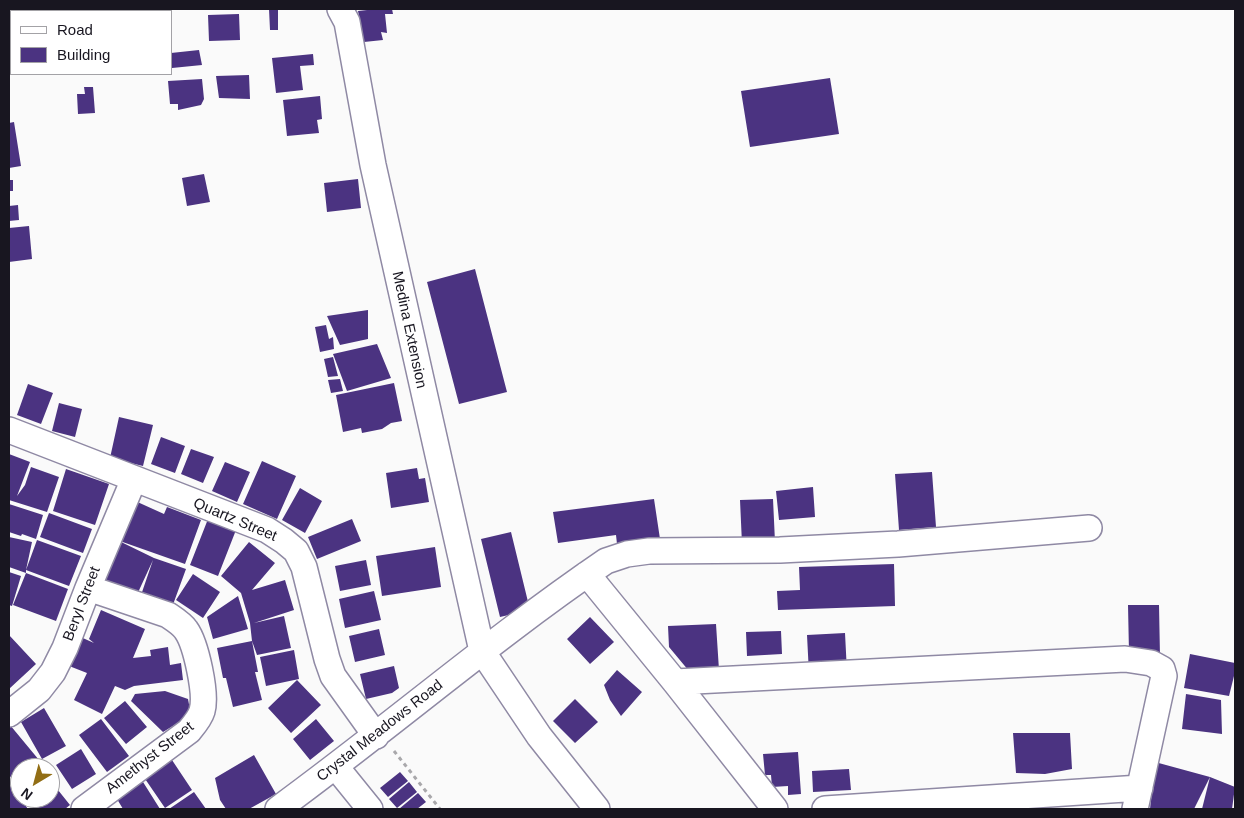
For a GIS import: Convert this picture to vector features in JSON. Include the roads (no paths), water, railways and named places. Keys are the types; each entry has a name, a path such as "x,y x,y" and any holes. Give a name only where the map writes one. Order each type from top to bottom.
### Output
{"street":[{"path":"102,10 115,9"},
{"name":"Medina Extension","path":"340,9 347,22 376,174 482,651"},
{"name":"Quartz Street","path":"9,430 267,530 284,540 296,551 304,567 326,659 333,676 378,734"},
{"name":"Beryl Street","path":"9,714 39,690 53,672 65,648 88,588 134,480"},
{"name":"Crystal Meadows Road","path":"278,809 378,734 482,651 606,560 648,551 780,550 889,544 1089,528"},
{"path":"587,574 675,682 774,809"},
{"name":"Amethyst Street","path":"84,809 189,730 197,722 202,711 203,698 192,640 179,622 168,615 88,588"},
{"path":"482,651 539,736 597,809"},
{"path":"675,682 1125,659 1151,663 1162,669 1164,676 1138,799 825,809"},
{"path":"336,766 370,809"}]}
